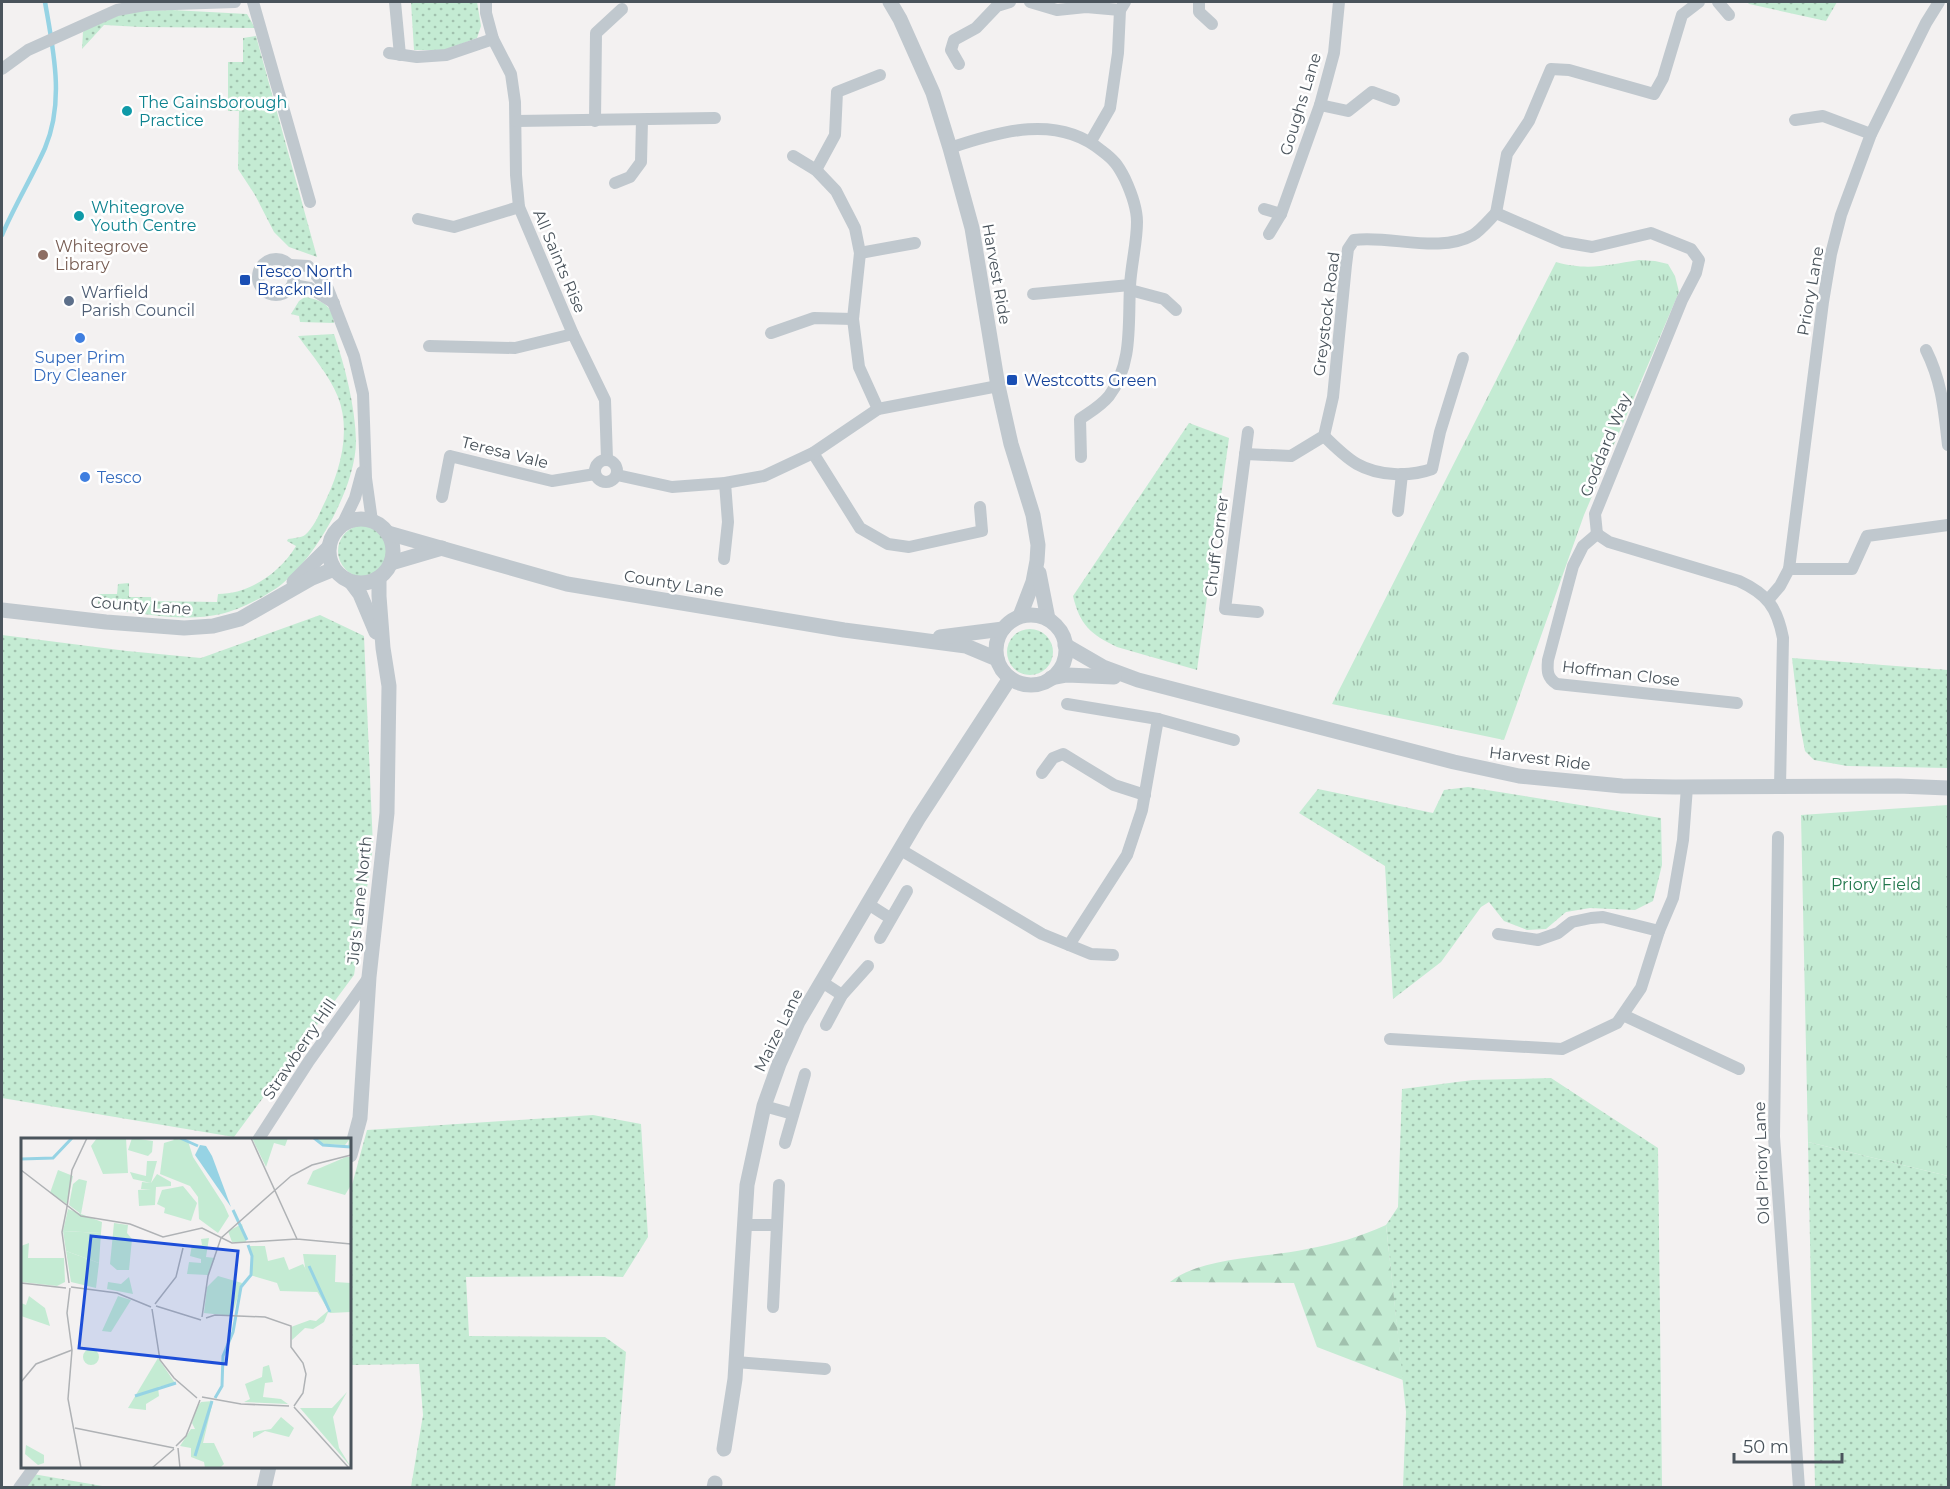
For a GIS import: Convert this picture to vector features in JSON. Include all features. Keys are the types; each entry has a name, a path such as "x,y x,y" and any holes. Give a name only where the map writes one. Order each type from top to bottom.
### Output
{"street":[{"path":"2,69 28,50 117,10 145,5 236,2"},
{"path":"253,2 310,202"},
{"path":"395,2 394,54 417,57 446,55 493,39"},
{"name":"All Saints Rise","path":"486,2 486,13 493,39 511,74 516,121 516,175 519,207 604,400 607,459 616,466 617,475"},
{"name":"Harvest Ride","path":"890,2 933,93 950,148 972,228 998,386 1011,444 1033,515 1038,545 1037,561 1033,582 1020,616"},
{"path":"959,64 951,50 954,40 976,28 997,6 1010,2"},
{"path":"1030,2 1057,9 1123,6 1110,108 1091,141"},
{"path":"1199,2 1199,12 1212,24"},
{"name":"Goughs Lane","path":"1269,234 1281,214 1320,105 1334,53 1339,2"},
{"path":"1496,213 1507,154 1529,120 1551,69 1569,70 1654,94 1663,78 1682,15 1699,2"},
{"path":"1718,2 1729,15"},
{"name":"Priory Lane","path":"1768,600 1780,586 1789,569 1823,302 1841,215 1871,134 1926,23 1940,2"},
{"path":"595,121 596,33 622,9"},
{"path":"816,170 835,135 837,92 880,75"},
{"path":"1320,105 1348,111 1372,92 1394,100"},
{"path":"1795,120 1823,116 1871,134"},
{"path":"516,121 715,118"},
{"path":"615,183 630,177 640,162 642,120"},
{"path":"950,148 993,134 1033,129 1064,131 1091,141 1118,163 1132,194 1137,222 1125,366 1108,396 1080,419 1081,457"},
{"path":"794,156 816,170 836,191 855,228 860,253 853,318 859,367 878,409"},
{"path":"418,219 454,227 519,207"},
{"path":"1264,209 1281,214"},
{"name":"Greystock Road","path":"1324,436 1333,397 1348,249 1354,240 1371,238 1414,243 1456,242 1474,234 1496,213"},
{"name":"Goddard Way","path":"1496,213 1563,242 1592,247 1651,233 1691,249 1699,260 1696,273 1682,300 1595,514 1597,534"},
{"path":"860,253 915,243"},
{"path":"290,265 294,277 293,285 284,294 274,296 262,290 258,280 258,273 266,262 280,260 290,265 308,266 327,289 335,304 354,356 363,394 366,477 372,521"},
{"path":"293,285 310,288 335,304"},
{"path":"1033,294 1130,287 1164,299 1176,310"},
{"path":"771,333 814,318 853,318"},
{"path":"429,346 515,348 573,334"},
{"path":"1926,350 1935,367 1943,397 1948,445"},
{"path":"1248,432 1245,454 1291,456 1324,436 1347,456 1369,469 1402,474 1421,473 1432,469 1440,432 1463,358"},
{"path":"607,459 597,463 595,474 599,480 607,482 612,481 617,475 672,487 724,483 764,476 813,453 878,409 998,386"},
{"path":"813,453 860,528 888,544 909,547 982,531 980,507"},
{"name":"Chuff Corner","path":"1245,454 1225,609 1258,612"},
{"path":"342,525 352,520 363,519 382,526 388,533 393,546 391,563 388,571 380,578 364,584 351,582 334,569 330,559 329,547 332,536 342,525 355,498 365,456"},
{"name":"Teresa Vale","path":"442,497 450,456 552,481 595,474"},
{"path":"1398,511 1402,474"},
{"path":"724,483 728,522 724,559"},
{"path":"1789,569 1852,568 1867,536 1948,525"},
{"name":"County Lane","path":"388,533 567,584 844,630 966,646 997,659"},
{"path":"1597,534 1609,542 1687,564 1738,582 1753,588 1768,600 1777,615 1783,638 1780,787"},
{"name":"Hoffman Close","path":"1597,534 1583,546 1573,566 1548,660 1547,671 1550,680 1557,684 1737,704"},
{"name":"County Lane","path":"273,600 329,547"},
{"path":"391,563 442,548"},
{"name":"Harvest Ride","path":"1037,561 1048,619"},
{"name":"County Lane","path":"2,610 184,628 213,626 240,619 312,578 334,569"},
{"name":"Jig's Lane North","path":"351,1151 360,1118 369,977 387,813 389,686 383,648 380,578"},
{"name":"Jig's Lane North","path":"351,582 360,594 383,648"},
{"path":"1035,615 1048,619 1059,629 1065,645 1065,657 1061,668 1046,681 1029,685 1020,683 1004,673 997,659 996,643 1003,629 1020,616 1035,615"},
{"name":"County Lane","path":"904,638 942,637 1003,629"},
{"name":"Harvest Ride","path":"1065,645 1102,668 1138,680 1454,762 1519,776 1623,786 1948,788"},
{"name":"Harvest Ride","path":"1052,678 1067,675 1101,675 1138,680"},
{"name":"Maize Lane","path":"724,1449 736,1362 747,1185 764,1106 779,1064 798,1022 918,819 1010,678"},
{"path":"1067,704 1158,719 1234,740"},
{"path":"1070,945 1127,855 1142,810 1158,719"},
{"path":"1042,773 1053,758 1063,754 1114,785 1145,795"},
{"path":"1390,1039 1562,1049 1617,1023 1641,988 1659,931 1673,898 1683,840 1687,787"},
{"name":"Old Priory Lane","path":"1778,837 1774,1137 1799,1488"},
{"path":"901,850 1041,934 1091,954 1113,955"},
{"path":"880,938 907,891"},
{"path":"868,904 890,918"},
{"path":"1498,934 1539,940 1558,933 1572,922 1603,917 1659,931"},
{"path":"826,1025 842,995 868,966"},
{"name":"Strawberry Hill","path":"259,1138 309,1061 369,977"},
{"path":"822,982 842,995"},
{"path":"1623,1015 1739,1069"},
{"path":"785,1143 805,1074"},
{"path":"764,1106 793,1114"},
{"path":"773,1306 779,1185"},
{"path":"745,1225 777,1225"},
{"path":"736,1362 825,1369"},
{"path":"19,1488 34,1468"},
{"path":"264,1488 268,1468"}],"green space":[{"path":"411,2 477,2 481,26 477,38 445,50 414,50"},
{"path":"1747,2 1837,2 1826,21"},
{"path":"172,10 247,14 255,28 104,25 82,49 83,32 104,18 125,12"},
{"path":"256,36 317,257 289,247 274,232 255,195 238,169 239,111 228,111 228,62 243,62 243,38"},
{"path":"1639,260 1668,264 1675,276 1679,292 1584,515 1504,740 1332,704 1556,262 1588,267"},
{"path":"305,297 325,304 331,312 334,323 300,322 299,316 291,314 299,301"},
{"path":"334,334 352,400 356,441 354,459 342,499 332,519 321,538 295,572 276,589 261,598 221,614 175,617 98,608 98,594 117,594 118,584 129,583 129,597 151,597 151,601 217,602 218,594 241,590 263,580 289,556 296,546 287,541 288,539 301,537 308,532 328,495 342,454 344,439 342,411 338,397 325,373 298,336"},
{"path":"1189,423 1229,438 1197,670 1117,647 1100,638 1087,628 1073,596"},
{"path":"364,525 378,529 386,537 390,551 386,565 378,573 364,577 350,573 342,565 338,551 342,537 350,529"},
{"path":"320,615 364,636 373,847 354,975 234,1137 2,1098 2,635 201,658"},
{"path":"1030,629 1046,636 1053,652 1046,668 1030,675 1014,668 1007,652 1014,636"},
{"path":"1792,658 1948,670 1948,768 1847,766 1814,760 1805,751"},
{"path":"1468,787 1661,818 1662,865 1653,901 1635,910 1590,908 1566,912 1546,929 1527,930 1504,921 1489,902 1481,907 1441,962 1393,999 1385,866 1299,813 1318,789 1433,813 1444,790"},
{"name":"Priory Field","path":"1948,805 1948,1176 1808,1142 1801,815"},
{"path":"1551,1078 1658,1148 1662,1487 1403,1487 1406,1412 1386,1225 1398,1207 1402,1089 1473,1080"},
{"path":"593,1115 641,1124 648,1237 623,1277 466,1277 469,1336 605,1337 626,1352 615,1487 411,1487 423,1415 419,1364 351,1365 351,1188 367,1130"},
{"path":"1808,1142 1948,1176 1948,1487 1815,1487"},
{"path":"1386,1225 1403,1380 1317,1347 1294,1283 1170,1282 1200,1267 1328,1245 1357,1237"},
{"path":"33,1474 108,1487 24,1488"}],"waterway":[{"path":"2,235 45,148 55,112 56,75 45,2"}],"place":[{"name":"The Gainsborough Practice","path":"127,111"},
{"name":"Whitegrove Youth Centre","path":"79,216"},
{"name":"Whitegrove Library","path":"43,255"},
{"name":"Tesco North Bracknell","path":"245,280"},
{"name":"Warfield Parish Council","path":"69,301"},
{"name":"Super Prim Dry Cleaner","path":"80,338"},
{"name":"Westcotts Green","path":"1012,380"},
{"name":"Tesco","path":"85,477"}]}
